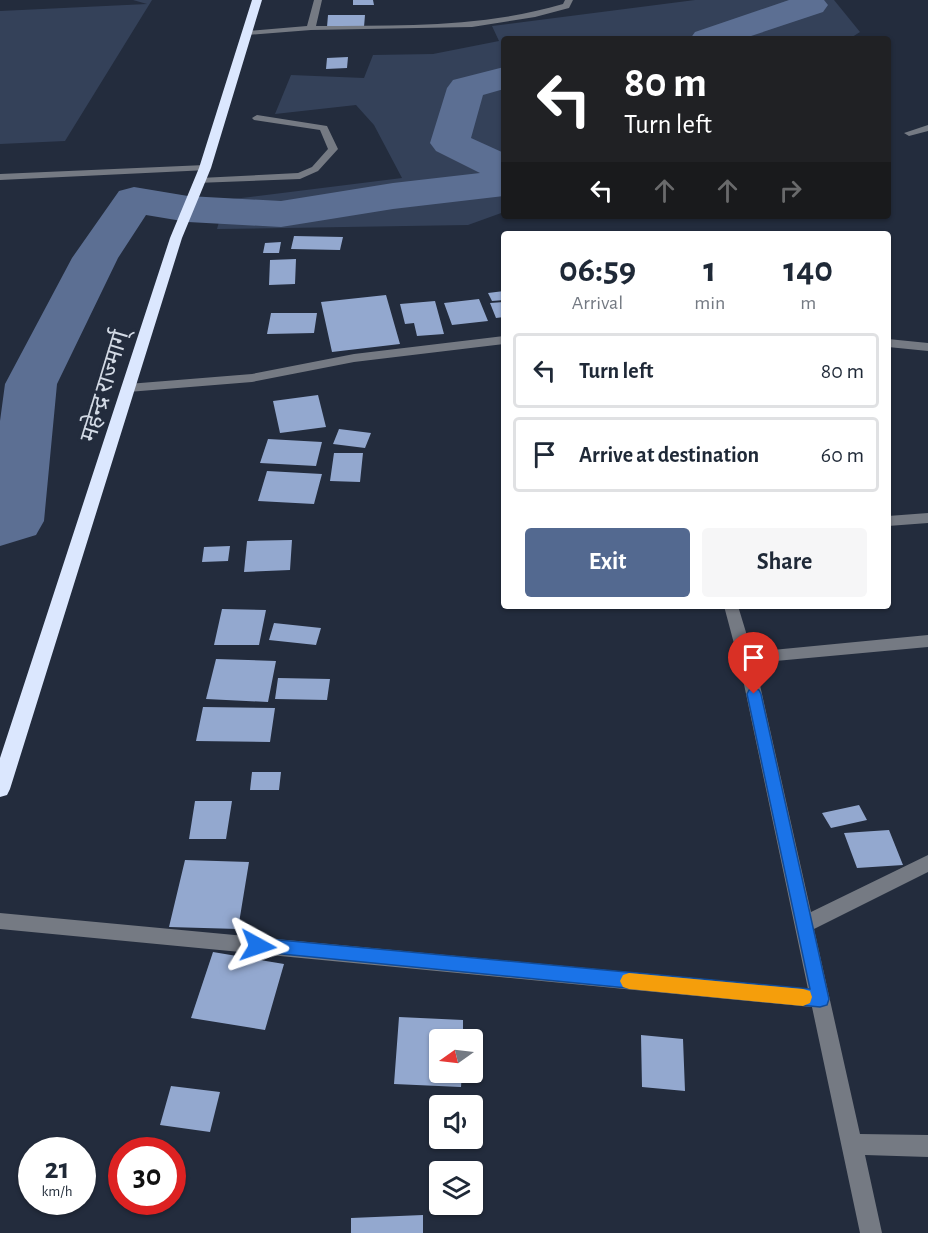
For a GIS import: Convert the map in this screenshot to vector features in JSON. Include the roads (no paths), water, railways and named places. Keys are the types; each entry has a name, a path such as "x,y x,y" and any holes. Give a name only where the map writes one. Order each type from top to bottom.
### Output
{"highway":[{"name":"महेन्द्र राज्मार्ग्","path":"0,789 176,238 205,168 257,0"}],"street":[{"path":"311,28 318,0"},
{"path":"247,33 311,28 473,26 536,16 566,6 569,0"},
{"path":"198,185 300,176 315,169 333,149 324,128 257,118"},
{"path":"909,133 928,128"},
{"path":"0,177 205,168"},
{"path":"128,388 252,378 354,358 501,340"},
{"path":"891,343 928,347"},
{"path":"891,521 928,518"},
{"path":"732,609 745,657 871,1233"},
{"path":"745,657 928,641"},
{"path":"804,925 928,862"},
{"path":"0,921 820,999"},
{"path":"852,1144 928,1146"}],"waterway":[{"path":"716,36 811,5 805,0"},
{"path":"501,79 466,88 450,143 501,168"},
{"path":"0,526 15,521 31,384 95,258 134,200 188,209 281,214 393,196 501,183"}]}
